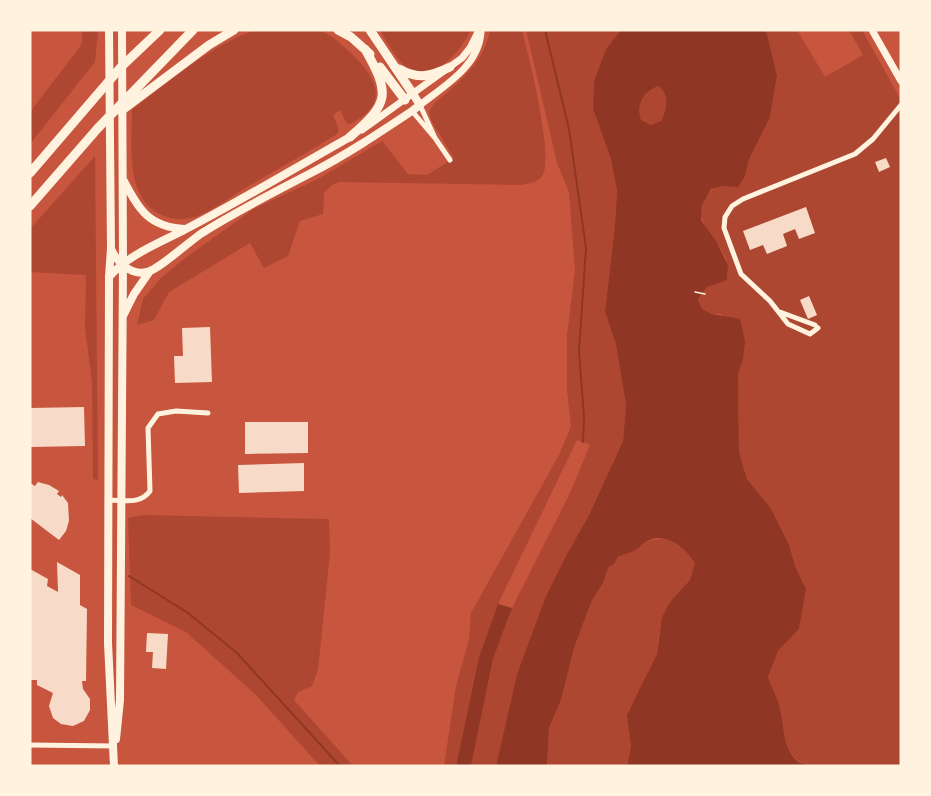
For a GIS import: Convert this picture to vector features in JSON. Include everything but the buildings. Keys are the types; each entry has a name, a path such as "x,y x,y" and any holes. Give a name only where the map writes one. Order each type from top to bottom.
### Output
{"highway":[{"path":"30,173 121,67 160,30"},
{"path":"30,206 98,128 193,30"},
{"path":"98,128 202,50 234,30"},
{"path":"338,30 365,49 409,97"},
{"path":"370,30 397,68 409,97"},
{"path":"350,137 372,117 382,100 381,79 365,49"},
{"path":"397,68 411,75 423,77 450,67"}],"main road":[{"path":"114,746 119,722 120,700 122,30"},
{"path":"109,32 111,248 109,277 109,675 114,766"},
{"path":"111,248 123,264 134,272 150,271 202,233 252,203 333,160 420,105 409,97"},
{"path":"109,277 137,255 350,137"},
{"path":"123,180 136,204 146,216 162,225 187,229"},
{"path":"122,318 134,294 150,271"}],"street":[{"path":"350,137 450,67 470,48 480,30"},
{"path":"435,138 420,105 461,73 469,63 480,44 480,30"},
{"path":"872,30 901,81"},
{"path":"409,97 412,111 450,160"},
{"path":"780,312 816,326 810,334 788,324 780,312 741,274 724,228 725,216 732,206 743,199 855,154 873,139 901,105"},
{"path":"108,500 138,501 150,491 148,428 158,414 166,412 208,413"},
{"path":"30,745 114,746"}],"path":[{"path":"695,292 705,294"}],"shaded area":[{"path":"310,29 322,31 331,36 360,62 373,81 376,90 371,108 350,124 347,124 340,110 333,115 339,130 337,134 206,212 187,219 164,216 151,208 142,198 136,185 132,155 132,110 209,53 242,35 257,30"},
{"path":"82,30 98,30 95,62 30,144 30,112 79,48 82,42"},
{"path":"380,30 471,30 459,49 442,66 432,71 422,72 412,70 401,62"},
{"path":"490,30 522,30 543,128 545,166 538,180 521,185 339,182 324,193 323,214 300,221 288,256 264,268 250,243 169,292 154,320 137,325 143,299 161,278 184,259 255,208 316,180 382,141 408,174 427,175 454,158 429,113 434,104 475,64 488,40"},
{"path":"526,30 621,30 606,49 594,81 593,109 611,159 617,191 605,312 616,345 626,405 623,441 589,515 546,596 517,674 496,766 471,766 493,659 512,608 570,493 590,445 577,440 498,604 479,657 456,766 444,766 456,686 469,639 471,613 559,455 571,426 567,391 567,336 575,270 569,192 557,163"},
{"path":"621,30 764,30 767,34 777,76 770,117 738,187 722,186 711,189 702,205 701,220 716,241 728,265 727,280 707,287 698,299 702,309 712,314 740,319 745,341 743,360 738,375 739,452 747,479 770,507 789,544 795,566 806,589 799,629 778,651 768,677 779,705 789,751 800,763 809,766 627,766 631,747 627,715 657,654 662,617 670,602 690,580 695,563 674,543 654,538 636,550 618,557 608,568 603,583 592,600 574,648 561,700 549,728 547,766 496,766 517,674 546,596 589,515 623,441 626,405 616,345 605,312 617,191 611,159 593,109 594,81 606,49","holes":["658,86 666,97 665,112 661,121 651,125 641,120 640,104 648,92"]},
{"path":"764,30 797,30 825,77 863,55 849,30 862,30 901,100 901,766 804,765 789,753 782,729 780,709 768,677 778,651 799,629 806,589 795,566 789,543 770,507 747,479 739,452 738,375 743,360 721,314 712,314 702,309 698,299 707,287 727,280 728,268 725,256 703,220 701,211 703,201 711,191 722,184 745,176 749,159 770,117 777,76"},
{"path":"658,86 666,97 666,107 661,121 651,125 641,120 639,109 645,95"},
{"path":"95,156 98,480 93,479 92,383 85,328 86,275 30,272 30,229"},
{"path":"144,515 329,519 330,553 318,670 312,686 298,692 294,700 353,766 320,766 256,695 186,632 131,605 128,518"},
{"path":"665,538 682,548 695,563 690,580 670,602 659,634 657,654 648,672 629,731 631,747 627,766 547,766 549,728 561,700 574,648 592,600 603,583 608,568 618,557 638,549 647,541"},
{"path":"498,604 512,608 493,659 471,766 456,766 479,657"}],"waterway":[{"path":"545,30 569,129 586,248 579,351 584,417 583,442"},
{"path":"129,576 188,613 237,653 340,766"}]}
